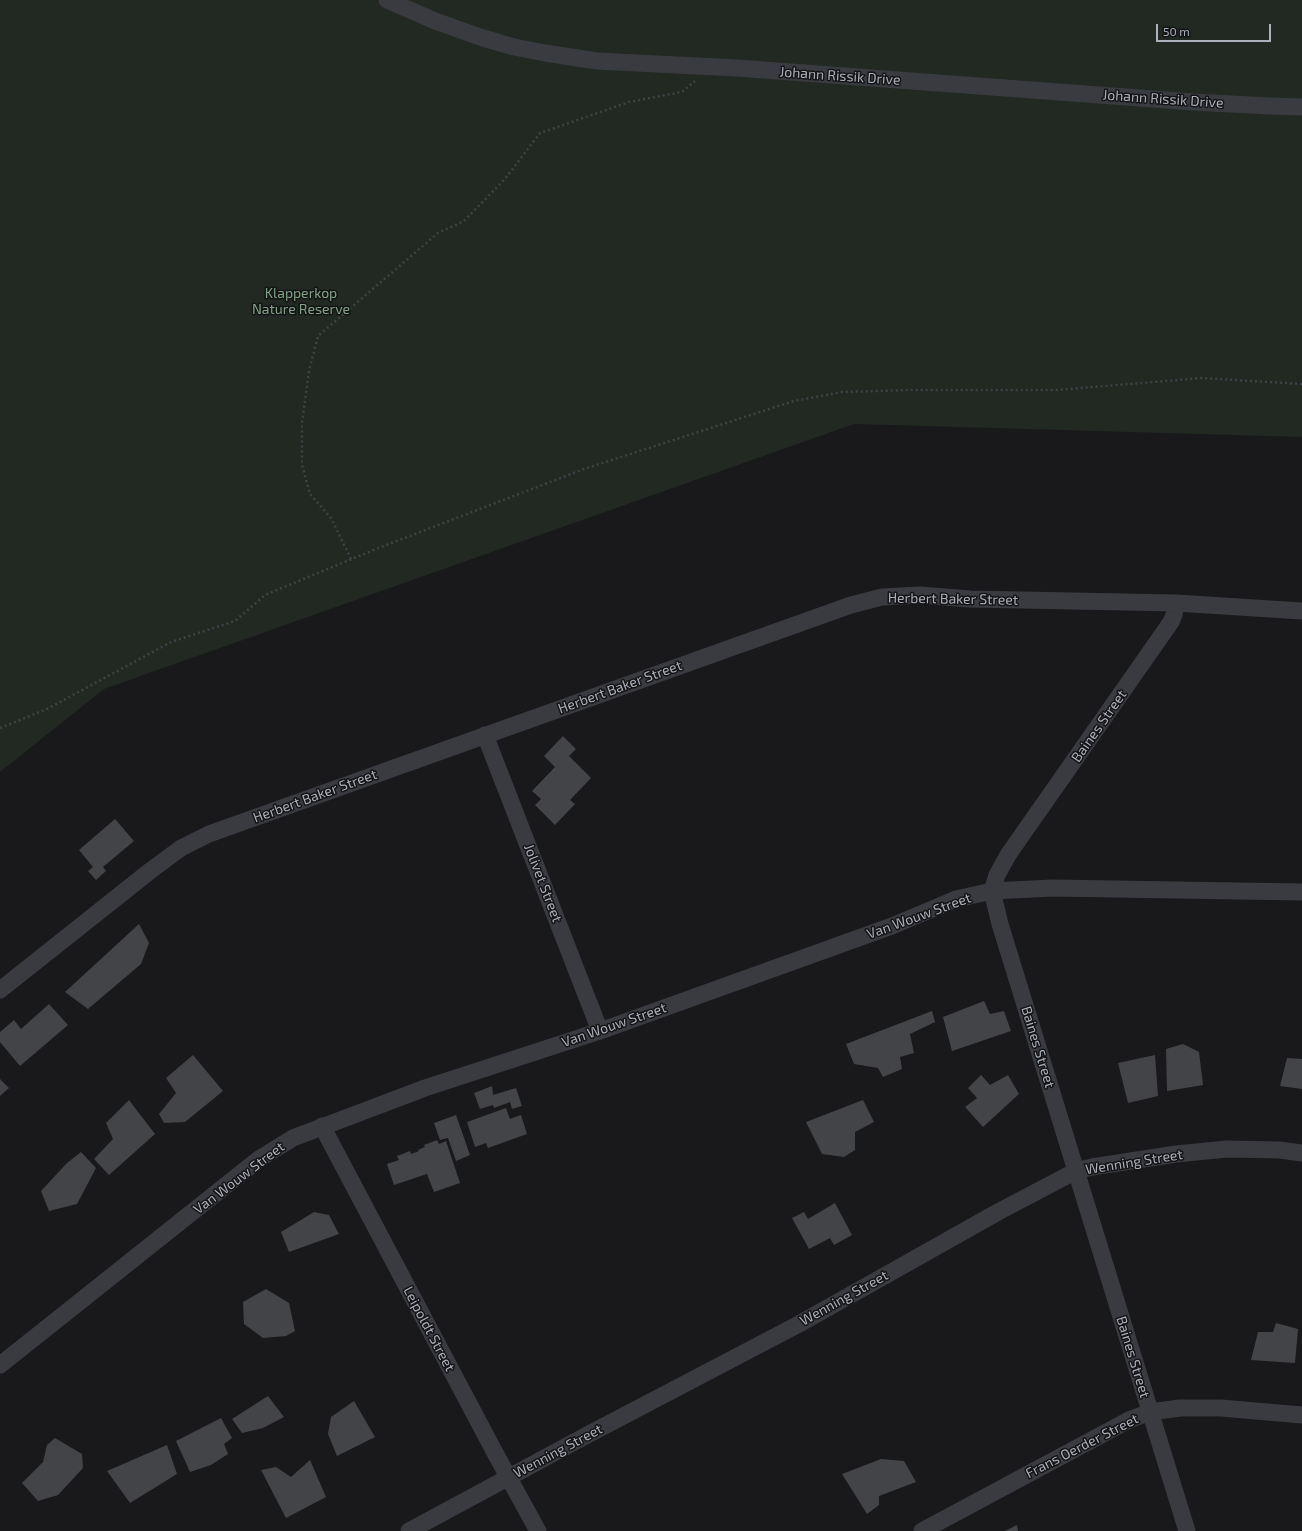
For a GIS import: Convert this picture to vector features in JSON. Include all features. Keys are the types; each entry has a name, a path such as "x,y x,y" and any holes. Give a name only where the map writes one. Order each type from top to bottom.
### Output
{"street":[{"name":"Johann Rissik Drive","path":"387,0 435,21 514,47 597,61 737,68 1231,104 1302,107"},
{"name":"Herbert Baker Street","path":"0,990 150,871 181,848 209,834 851,605 882,597 920,596 970,599 1176,603 1302,611"},
{"name":"Baines Street","path":"1176,603 1171,622 1008,855 997,875 992,891 1000,924 1187,1531"},
{"name":"Jolivet Street","path":"485,735 600,1031"},
{"name":"Van Wouw Street","path":"0,1365 259,1160 293,1138 425,1088 600,1031 892,926 956,899 992,891 1052,888 1302,892"},
{"name":"Leipoldt Street","path":"322,1126 538,1531"},
{"name":"Wenning Street","path":"409,1531 799,1324 998,1212 1076,1172 1092,1167 1176,1154 1227,1149 1280,1150 1302,1153"},
{"name":"Frans Oerder Street","path":"922,1531 1129,1420 1150,1412 1180,1408 1221,1408 1302,1415"}],"path":[{"path":"351,559 330,518 310,494 302,465 302,423 308,371 318,336 438,233 464,221 505,179 540,133 629,102 682,92 699,78"},
{"path":"0,728 47,709 171,642 235,621 265,595 351,559 584,469 794,402 842,392 911,390 1057,390 1202,378 1302,384"}],"green space":[{"name":"Klapperkop Nature Reserve","path":"0,0 1302,0 1302,437 854,424 104,689 0,772"}],"building":[{"path":"563,736 576,749 569,756 591,778 570,800 575,804 555,825 535,805 541,799 532,791 555,767 544,756"},
{"path":"115,819 134,841 103,867 106,871 96,880 88,871 93,867 79,850"},
{"path":"139,924 149,943 141,964 88,1009 65,992"},
{"path":"984,1001 990,1014 1004,1011 1011,1031 952,1051 943,1017"},
{"path":"49,1004 68,1025 20,1066 0,1042 0,1032 14,1020 21,1029"},
{"path":"932,1011 935,1022 910,1034 914,1053 900,1057 902,1069 883,1077 878,1068 854,1064 846,1044"},
{"path":"1183,1044 1199,1052 1203,1085 1167,1091 1166,1049"},
{"path":"193,1055 223,1091 185,1122 164,1123 159,1114 176,1093 166,1078"},
{"path":"1155,1055 1158,1096 1128,1103 1118,1063"},
{"path":"1287,1058 1302,1059 1302,1089 1280,1086"},
{"path":"981,1075 990,1085 1008,1075 1019,1094 983,1127 965,1107 977,1098 968,1088"},
{"path":"0,1079 9,1088 0,1096"},
{"path":"492,1086 493,1095 516,1088 522,1106 512,1109 510,1102 494,1108 493,1105 480,1109 474,1093"},
{"path":"129,1100 155,1134 109,1175 94,1159 113,1139 106,1123"},
{"path":"863,1100 874,1122 855,1132 855,1150 844,1157 822,1154 806,1122"},
{"path":"506,1108 510,1119 521,1115 527,1134 488,1148 486,1143 475,1147 467,1122"},
{"path":"456,1115 470,1155 456,1161 448,1138 440,1140 434,1123"},
{"path":"437,1140 439,1144 446,1141 460,1183 434,1192 427,1174 394,1185 387,1164 399,1160 397,1156 410,1151 411,1154 419,1151 418,1150 425,1147 424,1145"},
{"path":"81,1152 96,1168 77,1204 49,1211 41,1191 67,1163"},
{"path":"835,1203 852,1235 834,1245 830,1238 809,1249 792,1218 804,1212 808,1219"},
{"path":"314,1212 329,1215 339,1234 289,1252 281,1232"},
{"path":"266,1289 289,1303 295,1331 286,1336 263,1338 244,1324 243,1302"},
{"path":"1276,1323 1298,1329 1295,1363 1251,1360 1258,1332 1273,1332"},
{"path":"268,1396 284,1417 263,1428 242,1433 232,1419"},
{"path":"354,1401 375,1437 337,1456 328,1434 331,1417"},
{"path":"221,1418 232,1438 224,1444 228,1454 211,1465 190,1472 176,1441"},
{"path":"55,1438 82,1454 83,1468 58,1495 38,1501 22,1483 43,1462 47,1445"},
{"path":"167,1445 177,1474 130,1503 107,1471"},
{"path":"881,1459 904,1461 916,1482 879,1496 879,1505 867,1514 842,1474"},
{"path":"310,1460 326,1497 286,1518 261,1470 276,1467 291,1477"},
{"path":"1017,1525 1018,1531 1005,1531"}]}
